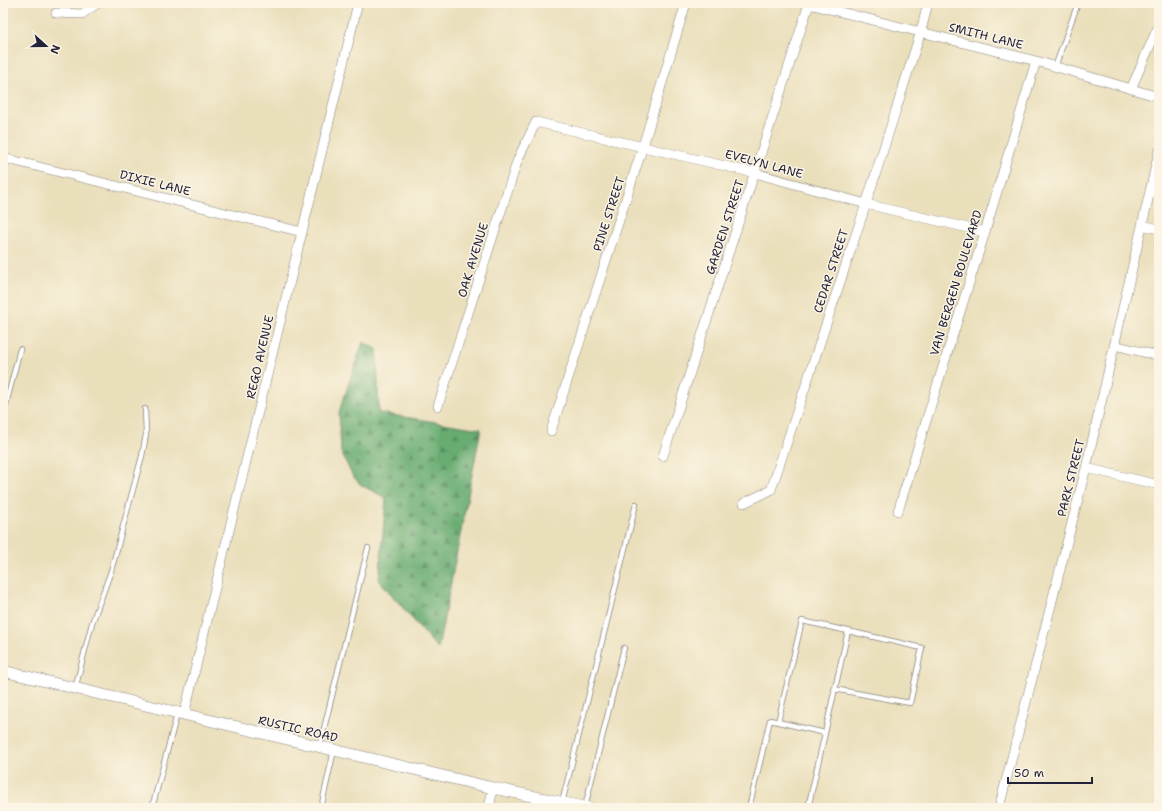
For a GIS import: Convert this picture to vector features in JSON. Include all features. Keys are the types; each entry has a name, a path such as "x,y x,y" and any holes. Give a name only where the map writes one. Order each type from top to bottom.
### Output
{"street":[{"path":"56,13 82,14 98,3"},
{"name":"REGO AVENUE","path":"181,714 358,3"},
{"name":"PINE STREET","path":"551,431 643,146 686,3"},
{"name":"CEDAR STREET","path":"744,503 771,490 866,204 921,31 928,3"},
{"name":"SMITH LANE","path":"807,4 822,5 1036,61 1159,97"},
{"name":"GARDEN STREET","path":"663,456 755,173 807,4"},
{"path":"1131,89 1159,25"},
{"name":"VAN BERGEN BOULEVARD","path":"898,511 985,232 1036,61"},
{"name":"EVELYN LANE","path":"536,122 755,173 866,204 985,232"},
{"name":"OAK AVENUE","path":"438,406 518,159 536,122"},
{"name":"PARK STREET","path":"999,808 1086,468 1159,152"},
{"name":"DIXIE LANE","path":"3,158 302,232"},
{"path":"1142,225 1159,229"},
{"path":"1114,345 1159,356"},
{"path":"1086,468 1159,485"},
{"name":"RUSTIC ROAD","path":"3,671 493,788 587,808"},
{"path":"488,808 493,788"}],"lane":[{"path":"1055,67 1078,3"},
{"path":"3,416 20,349"},
{"path":"76,689 92,622 111,571 142,456 146,435 145,409"},
{"path":"562,802 636,504"},
{"path":"319,747 368,548"},
{"path":"778,722 802,621 922,648 910,703 834,689"},
{"path":"808,808 848,631"},
{"path":"587,808 624,648"},
{"path":"152,808 181,714"},
{"path":"749,808 770,720 825,733"},
{"path":"321,808 334,750"}],"green space":[{"path":"363,342 377,349 379,413 481,429 438,649 379,580 386,498 361,485 352,475 341,452 339,412"}]}
